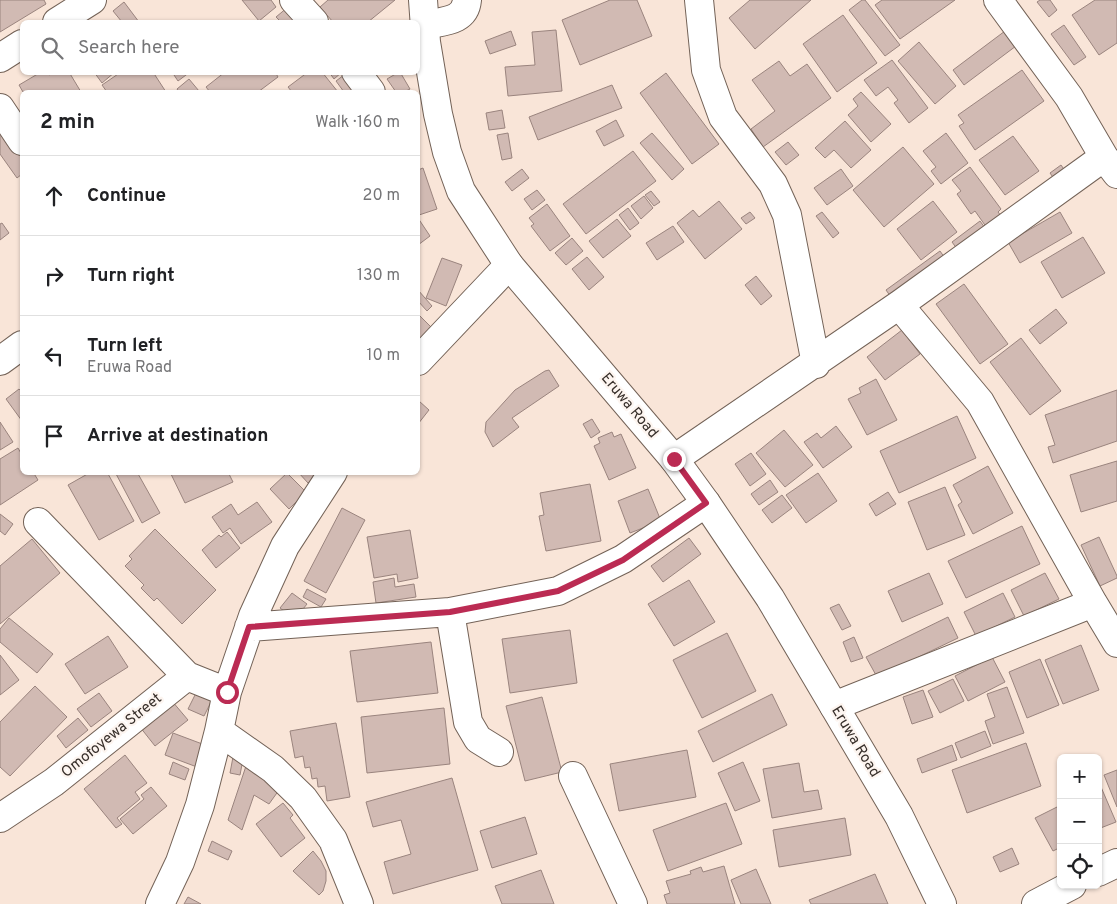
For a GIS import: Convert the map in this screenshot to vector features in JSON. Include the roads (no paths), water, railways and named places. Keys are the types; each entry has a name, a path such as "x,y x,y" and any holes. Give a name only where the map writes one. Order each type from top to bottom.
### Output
{"street":[{"path":"60,20 92,0"},
{"path":"294,0 312,20"},
{"path":"424,13 452,19 461,15 465,10 467,0"},
{"path":"674,459 816,364 899,305 1111,166 1069,97 998,0"},
{"path":"705,4 706,70 723,117 774,184 787,215 816,364"},
{"name":"Eruwa Road","path":"424,13 438,114 447,152 461,190 509,265 674,459 770,598 899,816 942,904"},
{"path":"0,58 20,45"},
{"path":"358,75 370,90"},
{"path":"0,108 20,137"},
{"path":"420,359 509,265"},
{"path":"899,305 980,402 1117,643"},
{"path":"0,360 20,346"},
{"path":"160,904 180,862 200,805 227,692 253,616 285,546 331,475"},
{"path":"249,627 450,612 558,591 623,560 706,503"},
{"path":"38,522 187,676 227,692"},
{"path":"834,706 1093,603"},
{"path":"450,612 468,722 478,739 499,752"},
{"name":"Omofoyewa Street","path":"0,818 54,782 187,676"},
{"path":"219,731 273,769 303,798 333,840 359,904"},
{"path":"573,776 632,904"},
{"path":"1102,870 1117,862"},
{"path":"1036,904 1064,889"}]}
